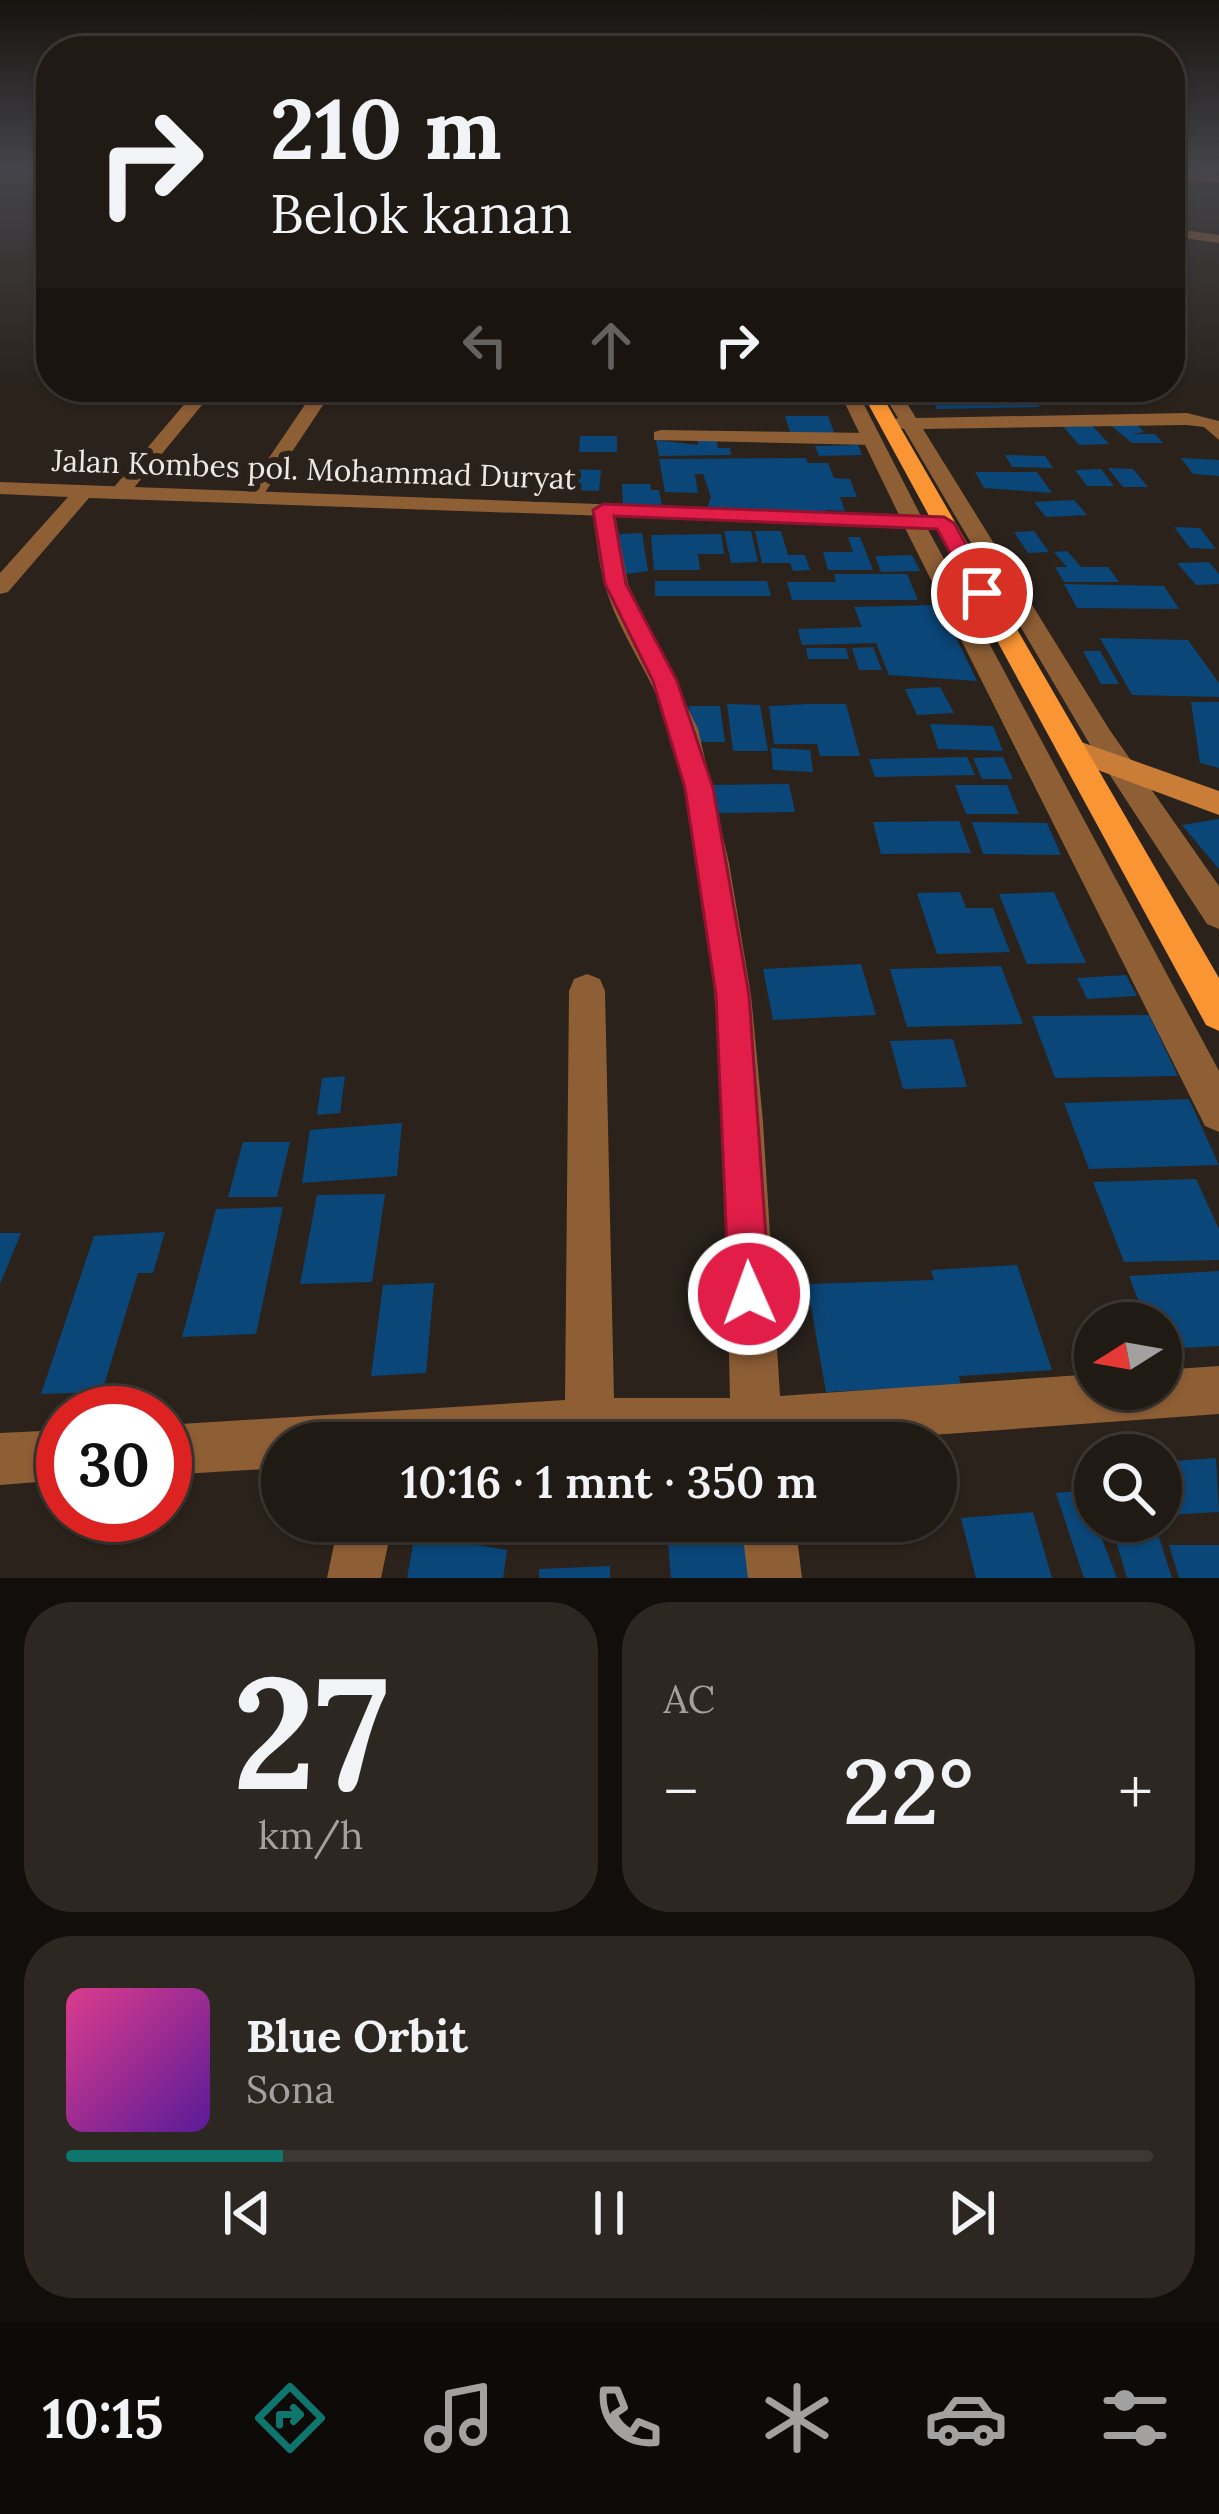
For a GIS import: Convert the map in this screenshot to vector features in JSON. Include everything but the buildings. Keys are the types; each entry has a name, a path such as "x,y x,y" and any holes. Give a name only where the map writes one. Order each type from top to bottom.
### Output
{"main road":[{"path":"876,402 928,523 982,593 1219,1013"},
{"path":"982,593 1013,593"},
{"path":"1070,749 1219,802"}],"street":[{"path":"121,491 195,402"},
{"path":"253,496 316,402"},
{"path":"862,402 891,429 1013,593 1117,764 1219,914"},
{"path":"889,402 891,429"},
{"path":"661,436 1187,419 1210,422 1219,434"},
{"name":"Jalan Kombes pol. Mohammad Duryat","path":"0,488 928,523"},
{"path":"0,587 85,490"},
{"path":"603,510 616,584 684,729 713,862 733,995 743,1122 756,1422"},
{"path":"928,523 1219,1112"},
{"path":"587,991 590,1422"},
{"path":"874,1422 1219,1390"},
{"path":"192,1448 261,1444"},
{"path":"0,1459 36,1457"},
{"path":"354,1578 362,1542"},
{"path":"770,1542 775,1578"}],"route":[{"path":"749,1294 733,995 713,862 684,729 665,681 627,615 608,556 603,510 944,523 982,593"}]}
